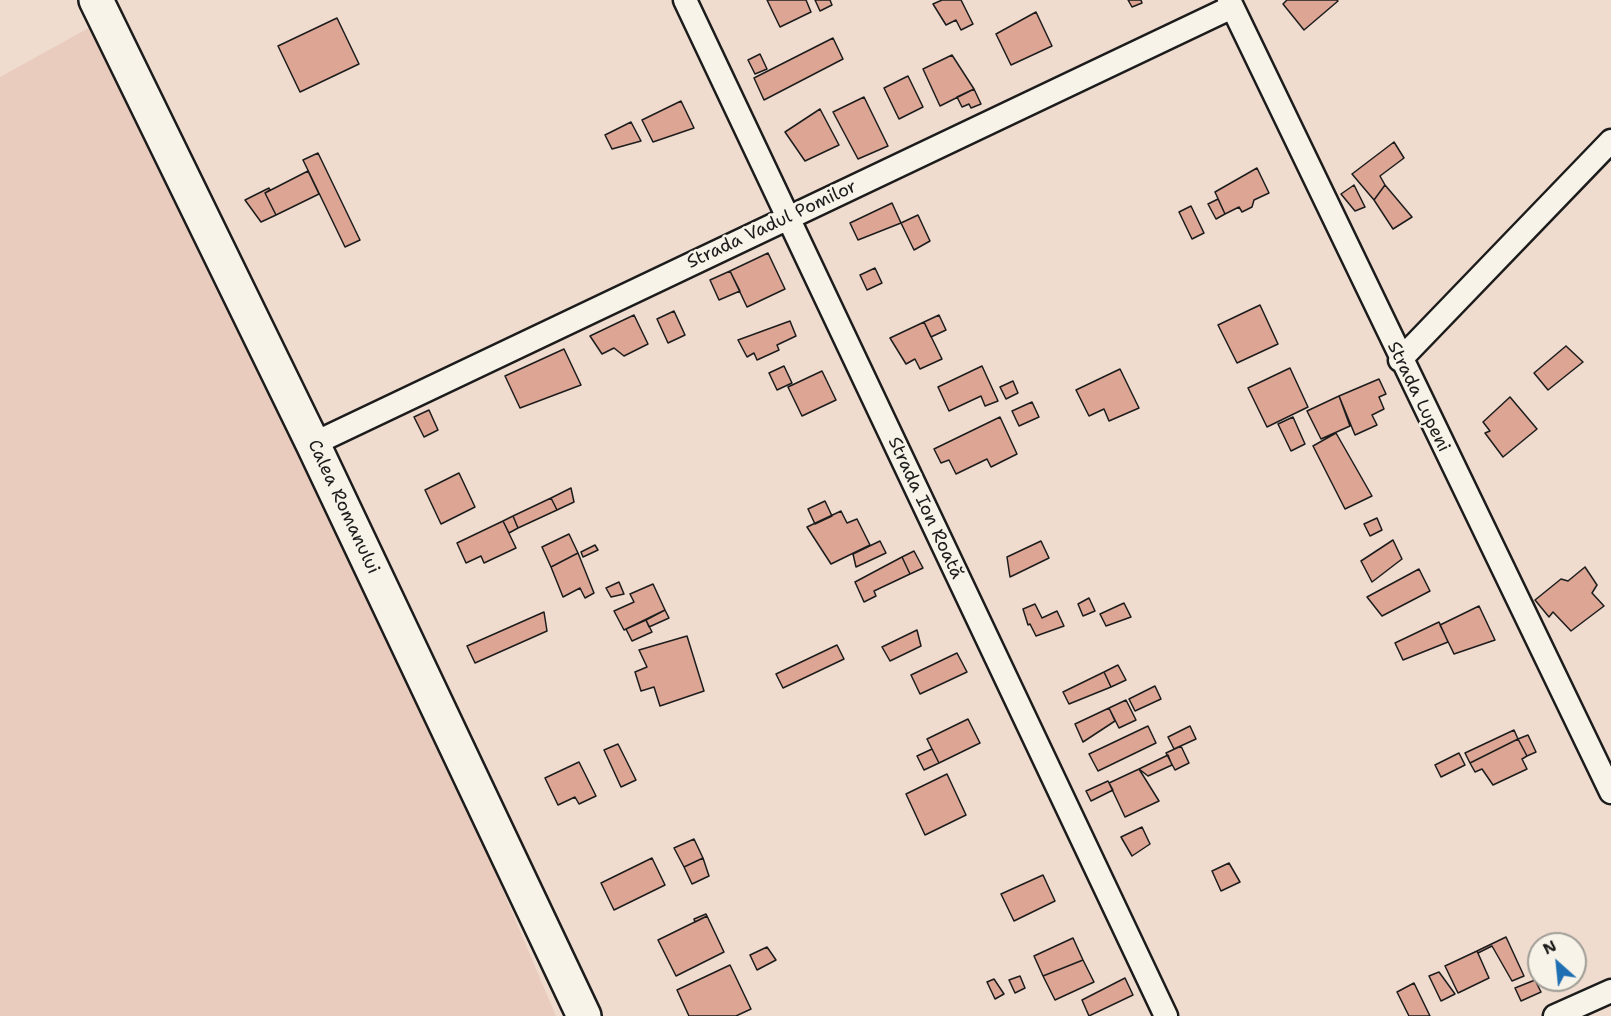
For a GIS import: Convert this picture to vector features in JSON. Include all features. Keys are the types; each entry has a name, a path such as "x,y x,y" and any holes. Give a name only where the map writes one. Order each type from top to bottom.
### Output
{"main road":[{"name":"Calea Romanului","path":"96,0 313,444 584,1016"}],"street":[{"name":"Strada Ion Roată","path":"685,0 1166,1016"},
{"name":"Strada Vadul Pomilor","path":"313,444 788,218 1230,3"},
{"name":"Strada Lupeni","path":"1230,3 1400,360 1611,792"},
{"path":"1400,360 1611,141"},
{"path":"1555,1016 1611,990"}],"shaded area":[{"path":"121,10 202,179 556,1016 0,1016 0,77"}],"building":[{"path":"767,0 806,0 811,12 780,27"},
{"path":"815,0 830,0 832,5 820,11"},
{"path":"942,0 961,0 973,24 961,30 956,20 946,25 933,4"},
{"path":"1128,0 1141,0 1142,3 1132,7"},
{"path":"1287,0 1338,1 1304,30 1283,4"},
{"path":"1036,12 1052,46 1011,65 996,34"},
{"path":"337,18 359,64 300,92 278,46"},
{"path":"833,38 843,59 764,100 754,78"},
{"path":"760,54 767,69 755,74 748,60"},
{"path":"952,55 974,89 940,106 923,69"},
{"path":"908,76 923,107 899,119 884,88"},
{"path":"974,89 981,104 971,108 969,104 962,107 957,97"},
{"path":"864,97 888,146 858,159 833,112"},
{"path":"681,101 694,128 653,142 642,120"},
{"path":"820,109 839,145 805,161 785,132"},
{"path":"631,122 641,141 612,149 605,135"},
{"path":"1394,142 1404,158 1380,176 1385,185 1374,200 1352,174"},
{"path":"318,153 360,240 345,247 303,160"},
{"path":"1257,168 1269,193 1254,200 1252,207 1242,212 1239,207 1225,214 1215,192"},
{"path":"308,171 319,194 276,215 265,193"},
{"path":"1354,185 1365,207 1355,211 1341,194"},
{"path":"1385,185 1412,217 1393,229 1374,200"},
{"path":"269,188 270,190 265,193 276,215 261,222 245,200"},
{"path":"1218,199 1225,214 1216,219 1208,204"},
{"path":"892,203 901,223 858,240 850,223"},
{"path":"1191,206 1204,233 1192,239 1179,212"},
{"path":"918,215 930,241 914,250 901,223"},
{"path":"768,253 785,289 747,307 730,271"},
{"path":"875,268 882,283 867,290 860,275"},
{"path":"730,271 740,291 719,300 710,280"},
{"path":"1260,305 1278,344 1237,363 1218,325"},
{"path":"674,311 685,335 668,343 657,319"},
{"path":"634,315 648,344 624,356 614,348 602,354 590,336"},
{"path":"939,315 946,330 931,337 924,322"},
{"path":"790,321 796,336 777,345 779,350 757,360 754,353 747,357 738,340"},
{"path":"924,322 942,359 920,369 915,359 906,364 890,338"},
{"path":"1566,346 1583,362 1548,390 1534,373"},
{"path":"564,349 581,385 520,408 505,376"},
{"path":"784,366 792,383 777,390 769,373"},
{"path":"982,366 998,401 985,406 981,396 949,411 938,387"},
{"path":"1290,368 1308,407 1267,427 1248,388"},
{"path":"1120,369 1139,408 1109,421 1104,409 1089,416 1076,390"},
{"path":"822,371 836,400 802,416 788,387"},
{"path":"1379,379 1386,394 1379,397 1384,409 1372,415 1377,425 1355,435 1339,396"},
{"path":"1013,381 1018,393 1006,399 1000,387"},
{"path":"1339,396 1350,426 1321,439 1307,411"},
{"path":"1510,397 1537,429 1503,457 1485,433 1490,431 1483,422"},
{"path":"1032,402 1039,417 1019,426 1012,411"},
{"path":"429,410 438,430 424,437 414,417"},
{"path":"1000,417 1017,454 991,467 987,459 956,474 949,460 941,463 934,449"},
{"path":"1293,417 1305,444 1291,451 1278,424"},
{"path":"1336,433 1372,496 1345,509 1313,446"},
{"path":"459,473 475,507 441,524 425,490"},
{"path":"571,488 574,502 557,510 551,498"},
{"path":"551,498 557,510 518,528 513,516"},
{"path":"825,501 832,516 815,524 808,509"},
{"path":"841,511 847,523 857,519 870,545 831,564 807,527"},
{"path":"513,516 518,528 509,533 503,521"},
{"path":"1377,518 1382,530 1370,536 1364,524"},
{"path":"503,521 516,548 484,563 481,556 466,563 457,543"},
{"path":"569,534 578,553 551,567 542,547"},
{"path":"1393,540 1402,559 1372,582 1361,561"},
{"path":"880,541 886,553 856,567 853,554"},
{"path":"1041,541 1049,558 1010,577 1007,557"},
{"path":"595,545 598,550 583,557 581,552"},
{"path":"914,551 923,568 910,574 902,557"},
{"path":"578,553 594,593 585,598 580,588 563,597 551,567"},
{"path":"902,557 910,574 874,591 876,596 864,602 855,582"},
{"path":"1585,567 1597,585 1592,593 1604,606 1571,631 1553,612 1549,617 1535,600 1561,579 1568,581"},
{"path":"1419,569 1430,591 1382,616 1367,597"},
{"path":"619,582 624,594 611,597 606,588"},
{"path":"653,584 665,610 624,630 614,611 634,602 630,594"},
{"path":"1089,598 1095,611 1083,616 1078,604"},
{"path":"1124,603 1131,617 1106,626 1100,614"},
{"path":"1035,604 1042,618 1057,611 1064,626 1036,636 1030,624 1028,625 1023,609"},
{"path":"1479,606 1495,640 1454,654 1440,625"},
{"path":"665,610 669,618 649,627 646,620"},
{"path":"544,612 547,631 475,663 467,646"},
{"path":"646,620 652,632 632,641 626,629"},
{"path":"1439,622 1448,642 1403,660 1395,643"},
{"path":"917,630 921,646 890,661 882,647"},
{"path":"687,636 704,691 660,706 654,687 641,691 635,672 647,667 639,650"},
{"path":"837,645 844,659 783,688 776,674"},
{"path":"957,653 967,672 920,694 911,675"},
{"path":"1118,665 1126,680 1111,687 1104,672"},
{"path":"1104,672 1111,687 1069,704 1063,692"},
{"path":"1155,686 1161,699 1135,711 1129,699"},
{"path":"1126,700 1136,720 1119,728 1109,708"},
{"path":"1109,708 1115,721 1083,742 1075,724"},
{"path":"968,719 980,743 939,763 927,739"},
{"path":"1148,726 1156,743 1098,771 1089,754"},
{"path":"1190,726 1196,739 1174,749 1168,737"},
{"path":"1514,730 1518,739 1470,763 1465,753"},
{"path":"1528,735 1536,752 1527,756 1518,739"},
{"path":"1518,739 1527,756 1522,759 1527,769 1493,785 1482,769 1475,772 1470,763"},
{"path":"618,744 636,780 621,787 604,750"},
{"path":"1181,746 1189,763 1175,770 1166,753"},
{"path":"932,749 939,763 924,770 917,756"},
{"path":"1459,753 1465,765 1441,777 1435,765"},
{"path":"1168,755 1172,765 1148,776 1139,769"},
{"path":"579,762 596,796 579,804 575,797 558,805 545,778"},
{"path":"1139,769 1159,801 1125,817 1109,783"},
{"path":"947,774 966,815 925,835 906,794"},
{"path":"1108,781 1113,790 1091,801 1086,791"},
{"path":"1142,827 1150,844 1132,856 1121,837"},
{"path":"694,839 703,858 684,867 674,848"},
{"path":"652,858 665,885 614,910 601,883"},
{"path":"703,858 709,876 692,884 684,867"},
{"path":"1229,863 1240,882 1221,891 1212,871"},
{"path":"1043,875 1055,901 1014,921 1001,894"},
{"path":"706,914 707,916 695,922 694,919"},
{"path":"707,916 724,952 676,976 658,940"},
{"path":"1506,937 1524,976 1512,981 1492,946 1478,953 1477,951"},
{"path":"1073,938 1083,960 1043,976 1034,956"},
{"path":"767,947 776,960 757,970 750,955"},
{"path":"1477,951 1489,978 1458,993 1445,966"},
{"path":"1083,960 1094,982 1055,1000 1043,976"},
{"path":"730,965 751,1009 736,1016 689,1016 677,990"},
{"path":"1439,972 1455,994 1441,1001 1429,976"},
{"path":"1020,976 1025,988 1015,993 1009,980"},
{"path":"1125,978 1133,995 1089,1016 1082,1000"},
{"path":"994,979 1004,994 995,999 987,982"},
{"path":"1414,983 1430,1016 1409,1016 1397,992"},
{"path":"1527,983 1527,992 1541,992 1521,1001 1515,988"}]}
